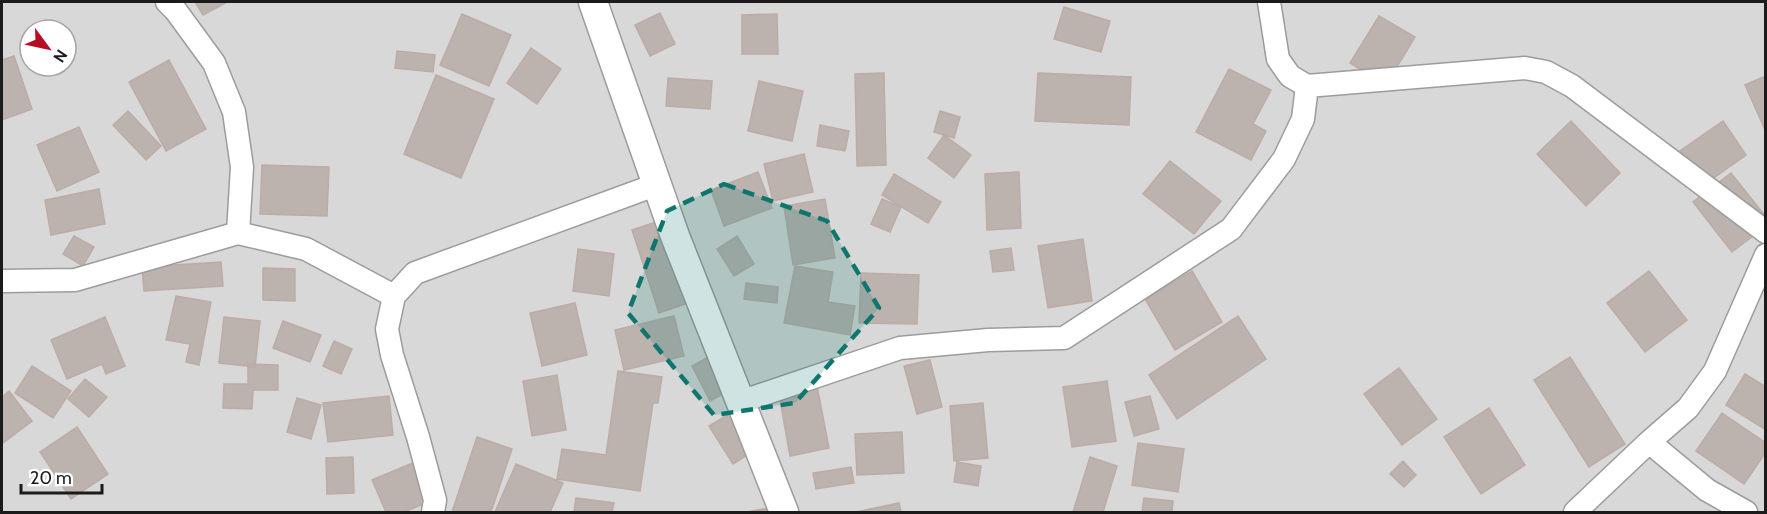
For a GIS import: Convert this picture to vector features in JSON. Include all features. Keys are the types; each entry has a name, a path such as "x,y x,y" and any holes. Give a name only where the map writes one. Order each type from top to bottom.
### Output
{"street":[{"path":"167,2 214,63 234,112 242,167 238,232"},
{"path":"593,2 675,236 784,513"},
{"path":"1269,2 1278,59 1290,76 1307,86 1525,68 1546,72 1572,86 1766,232"},
{"path":"740,402 900,348 988,340 1064,338 1231,229 1284,159 1303,119 1307,86"},
{"path":"433,513 435,500 392,355 387,329 394,296 415,273 658,184"},
{"path":"2,281 75,280 238,232 306,249 394,296"},
{"path":"1575,513 1688,408 1715,371 1766,255"},
{"path":"1649,442 1707,490 1746,513"}],"highlighted area":[{"path":"724,184 827,221 879,308 795,403 714,415 628,313 667,211"}],"shaded area":[{"path":"2,2 1765,2 1765,512 2,512"}],"building":[{"path":"195,2 227,2 203,15"},
{"path":"1064,7 1110,21 1101,52 1054,39"},
{"path":"660,13 675,44 650,56 635,25"},
{"path":"462,14 511,35 489,86 440,65"},
{"path":"777,14 778,54 742,54 742,15"},
{"path":"1379,16 1415,37 1386,85 1350,63"},
{"path":"531,48 561,69 537,104 507,83"},
{"path":"397,51 435,55 433,72 395,68"},
{"path":"14,56 18,68 18,78 21,78 32,109 2,120 2,60"},
{"path":"169,60 206,129 166,151 129,82"},
{"path":"1229,69 1271,90 1253,124 1266,131 1251,160 1196,132"},
{"path":"884,73 886,165 857,166 855,74"},
{"path":"1038,73 1131,77 1129,125 1035,121"},
{"path":"436,75 494,99 461,178 404,154"},
{"path":"1766,76 1766,132 1745,85"},
{"path":"668,78 712,81 710,109 666,106"},
{"path":"759,81 803,91 792,141 748,131"},
{"path":"128,111 161,146 146,160 113,125"},
{"path":"940,111 960,117 954,138 934,132"},
{"path":"1571,121 1620,173 1586,206 1537,154"},
{"path":"1723,121 1746,155 1701,187 1677,153"},
{"path":"820,125 849,131 845,151 817,146"},
{"path":"79,127 99,172 57,191 37,145"},
{"path":"944,135 971,155 954,178 928,158"},
{"path":"804,154 813,192 773,201 764,164"},
{"path":"1170,161 1221,201 1194,234 1143,194"},
{"path":"262,165 329,167 327,216 260,214"},
{"path":"758,172 772,208 724,226 711,190"},
{"path":"1019,172 1021,228 987,230 985,174"},
{"path":"1731,173 1766,217 1766,226 1732,252 1693,202"},
{"path":"894,174 941,202 928,223 882,195"},
{"path":"99,189 105,224 51,235 45,200"},
{"path":"825,199 835,258 793,265 784,206"},
{"path":"882,199 901,207 890,232 871,224"},
{"path":"662,220 688,303 659,313 632,230"},
{"path":"74,236 94,247 83,266 63,254"},
{"path":"737,236 754,264 734,276 717,249"},
{"path":"1083,239 1092,301 1048,308 1038,246"},
{"path":"1011,248 1014,270 993,272 990,251"},
{"path":"578,249 614,254 609,296 573,291"},
{"path":"221,262 223,286 144,291 142,267"},
{"path":"795,266 833,272 828,302 855,306 850,335 784,323"},
{"path":"263,268 295,269 295,301 263,300"},
{"path":"1192,271 1222,322 1175,350 1145,299"},
{"path":"1649,271 1687,320 1645,352 1607,303"},
{"path":"861,273 919,275 917,324 859,323"},
{"path":"746,283 778,287 777,303 744,299"},
{"path":"176,296 211,302 199,365 186,362 190,344 166,340"},
{"path":"575,303 587,355 542,366 530,313"},
{"path":"674,316 684,356 624,370 615,330"},
{"path":"1238,316 1266,359 1177,419 1149,375"},
{"path":"105,317 125,366 106,374 102,364 67,379 51,340"},
{"path":"224,317 260,321 255,367 219,363"},
{"path":"283,321 321,335 310,362 273,348"},
{"path":"334,341 352,349 341,374 323,366"},
{"path":"708,357 727,392 710,401 692,366"},
{"path":"1570,357 1625,444 1589,467 1534,380"},
{"path":"930,360 942,407 917,414 904,366"},
{"path":"248,364 278,365 278,390 253,390 252,409 223,408 224,384 248,384"},
{"path":"32,366 71,391 53,418 15,393"},
{"path":"1399,368 1437,419 1402,445 1364,394"},
{"path":"618,371 662,377 658,403 653,403 640,491 557,479 562,449 606,455"},
{"path":"1745,374 1766,387 1766,430 1726,405"},
{"path":"557,375 566,430 532,436 523,381"},
{"path":"85,379 107,397 89,417 68,399"},
{"path":"1107,381 1116,441 1072,447 1063,387"},
{"path":"817,386 829,448 790,456 779,394"},
{"path":"9,391 32,421 3,443 2,397"},
{"path":"389,396 393,435 328,442 323,403"},
{"path":"1150,396 1159,429 1134,436 1125,402"},
{"path":"297,398 321,405 311,439 287,432"},
{"path":"983,403 988,458 954,461 950,406"},
{"path":"1489,408 1525,465 1481,494 1444,437"},
{"path":"1722,413 1766,443 1766,452 1744,484 1696,451"},
{"path":"729,414 752,452 733,464 709,426"},
{"path":"77,427 108,474 71,499 40,452"},
{"path":"902,432 904,473 857,475 855,434"},
{"path":"477,437 512,449 491,512 452,512"},
{"path":"1138,443 1184,449 1178,492 1132,485"},
{"path":"353,457 354,493 327,494 326,458"},
{"path":"1090,457 1117,466 1103,512 1073,512"},
{"path":"1403,461 1416,475 1404,487 1390,474"},
{"path":"415,462 431,501 404,512 386,512 372,480"},
{"path":"957,462 981,466 978,486 954,482"},
{"path":"516,464 563,483 550,512 495,512"},
{"path":"851,467 854,483 816,489 813,473"},
{"path":"576,498 614,503 612,512 574,512"},
{"path":"1144,498 1173,501 1172,512 1142,512"},
{"path":"899,503 901,512 856,512"},
{"path":"768,508 769,512 747,512"}]}
